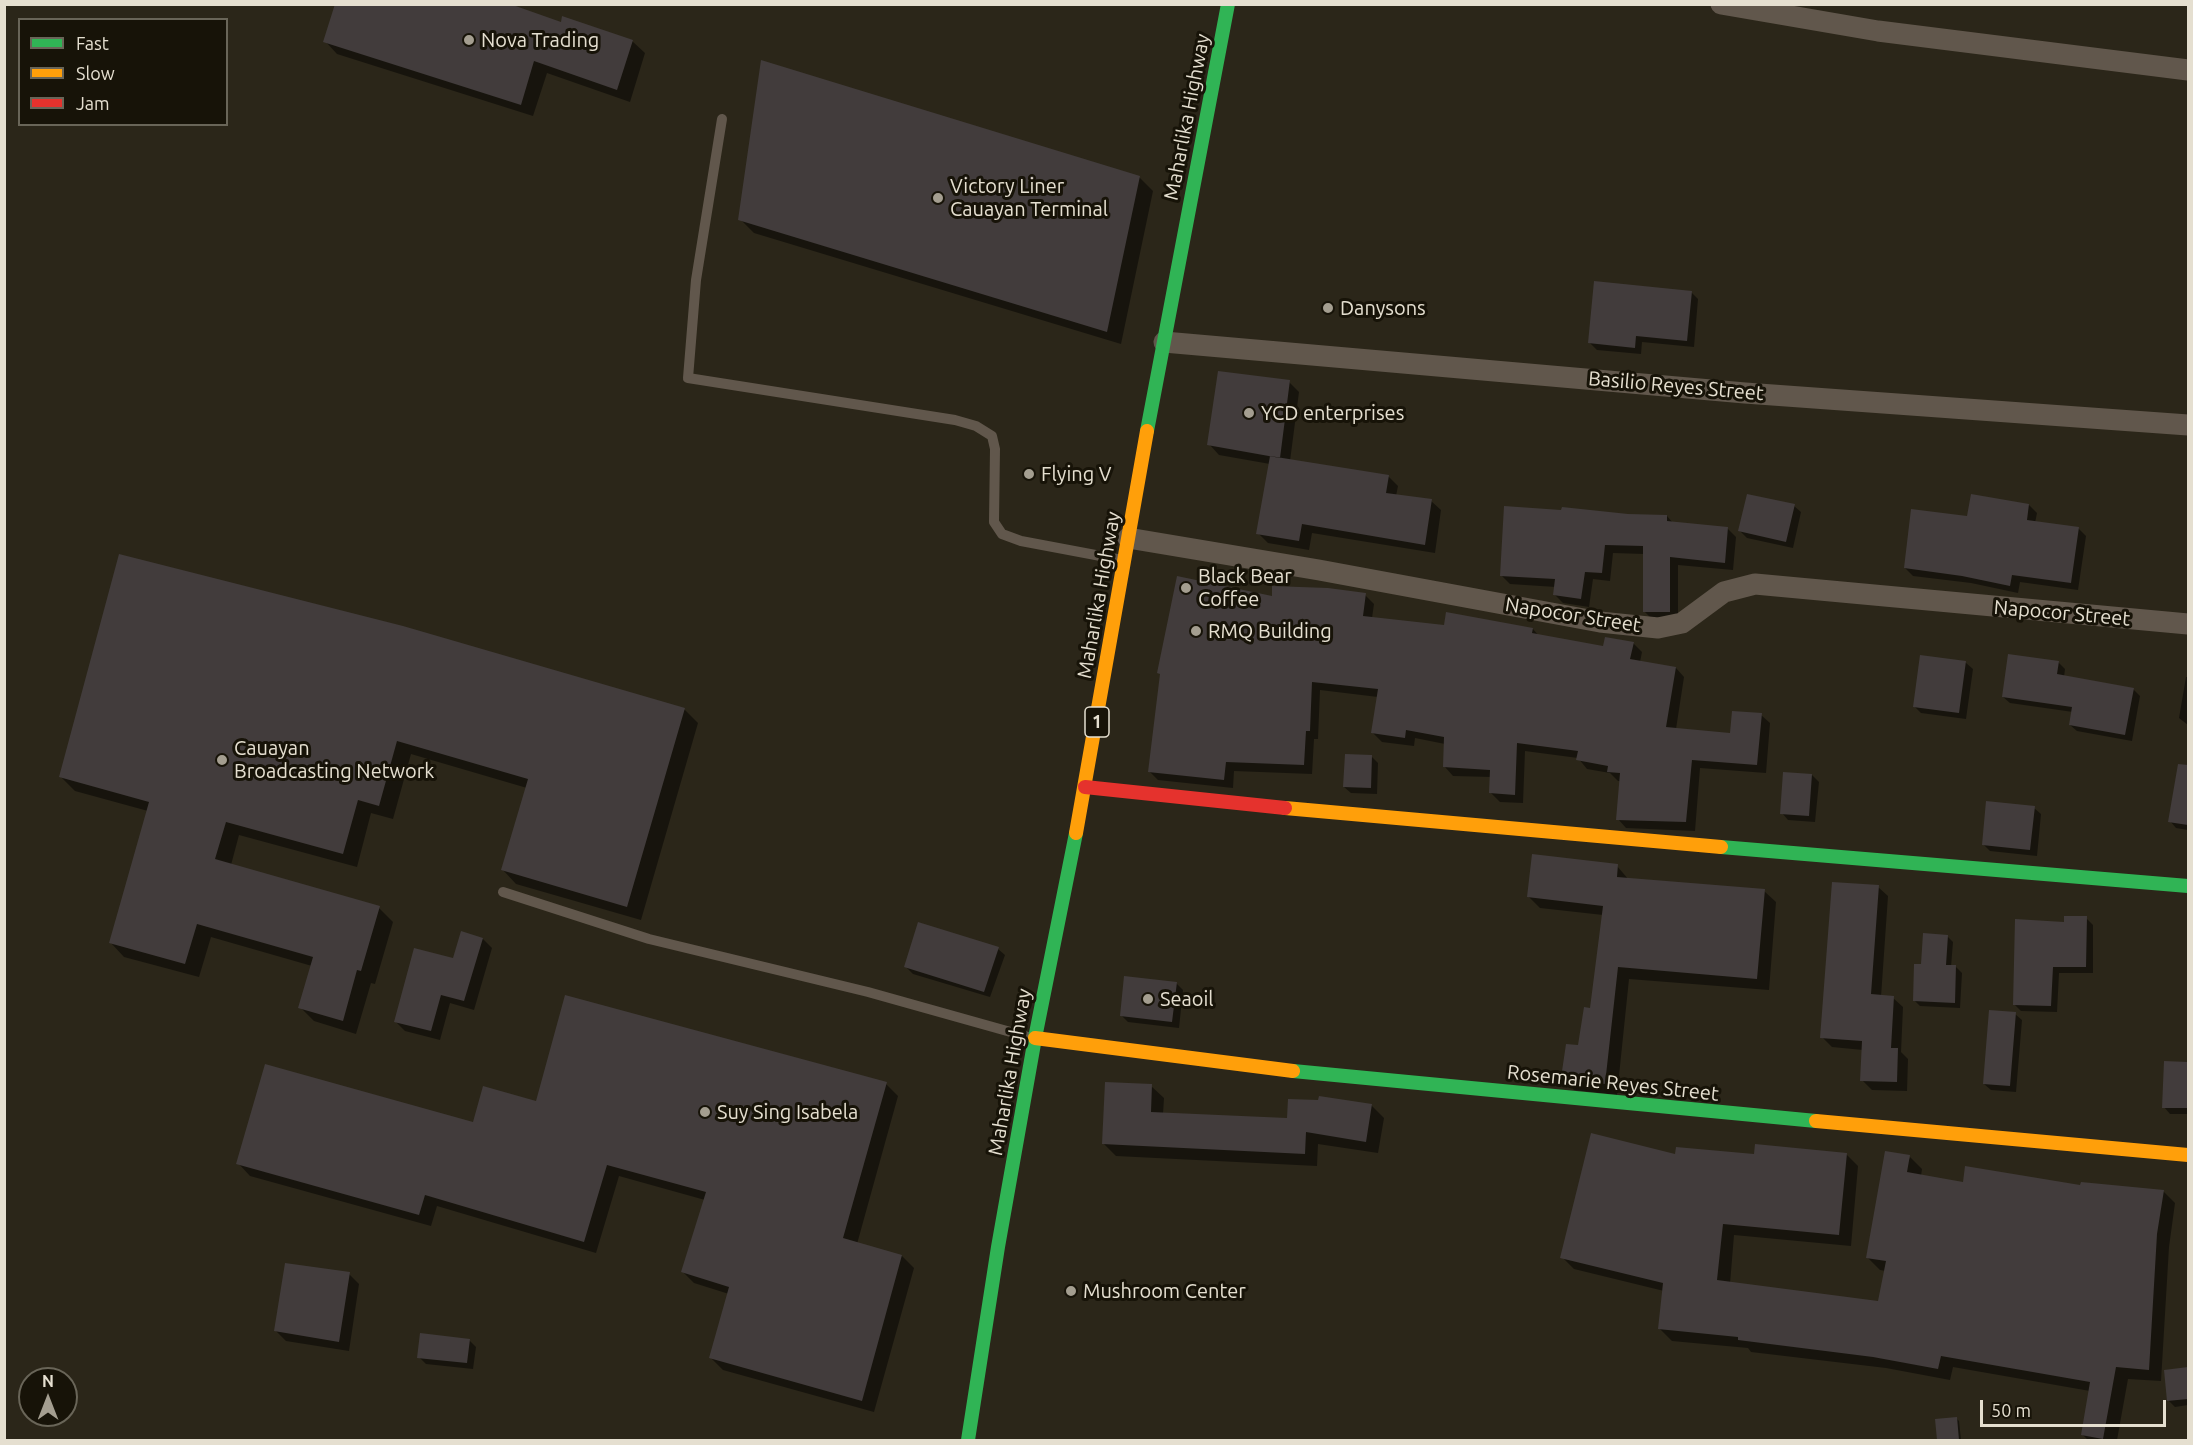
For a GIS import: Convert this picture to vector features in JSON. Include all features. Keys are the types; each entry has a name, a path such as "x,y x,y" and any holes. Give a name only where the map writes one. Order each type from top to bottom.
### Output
{"main road":[{"name":"Maharlika Highway","path":"968,1440 998,1247 1035,1038 1085,787 1128,538 1228,4"},
{"path":"1085,787 1304,810 1626,839 1938,867 2188,886"},
{"name":"Rosemarie Reyes Street","path":"1035,1038 1309,1073 2188,1155"}],"street":[{"path":"1721,4 1878,31 2188,70"},
{"name":"Basilio Reyes Street","path":"1164,342 1745,393 2188,425"},
{"name":"Napocor Street","path":"1128,538 1319,570 1600,622 1658,628 1682,624 1724,592 1755,584 2188,624"}],"lane":[{"path":"722,119 696,280 688,378 955,420 976,426 992,436 995,449 994,522 1002,534 1021,541 1125,561"},
{"path":"503,892 649,939 868,992 1035,1038"}],"building":[{"path":"335,4 510,4 561,22 562,16 633,40 617,90 534,61 521,105 323,42"},
{"name":"Victory Liner Cauayan Terminal","path":"761,60 1140,176 1107,332 738,220"},
{"path":"1594,281 1692,291 1687,341 1636,336 1635,348 1588,343"},
{"name":"YCD enterprises","path":"1218,371 1290,380 1280,458 1207,445"},
{"path":"1270,456 1389,475 1386,493 1432,499 1425,545 1302,524 1299,541 1256,534"},
{"path":"1747,494 1795,504 1786,542 1738,531"},
{"path":"1971,494 2029,504 2027,520 2079,527 2071,583 2012,575 2010,586 1962,576 1904,568 1911,509 1967,516"},
{"path":"1504,506 1561,510 1562,507 1628,514 1667,515 1667,521 1728,527 1725,563 1670,557 1670,612 1643,612 1643,546 1605,545 1602,573 1585,572 1581,599 1553,595 1555,579 1500,576"},
{"path":"119,554 403,626 685,708 627,907 501,870 528,779 397,741 379,806 358,800 343,854 226,822 215,859 380,906 361,971 357,970 343,1021 298,1008 313,957 197,924 185,964 109,943 149,802 59,777"},
{"path":"1177,576 1272,596 1272,586 1328,588 1366,593 1363,616 1444,625 1446,612 1533,628 1532,633 1603,646 1605,637 1634,642 1630,659 1676,667 1666,727 1730,733 1732,711 1762,713 1757,765 1692,760 1686,822 1616,820 1620,773 1607,772 1608,766 1576,760 1578,751 1517,743 1515,795 1489,793 1490,770 1443,767 1444,737 1406,730 1405,738 1371,733 1378,689 1312,682 1310,731 1306,731 1304,765 1226,762 1224,780 1148,772 1160,674 1157,673"},
{"path":"2008,654 2059,661 2057,674 2134,688 2125,735 2069,725 2072,707 2002,697"},
{"path":"1920,655 1966,661 1959,713 1913,707"},
{"path":"1345,754 1372,755 1371,788 1343,787"},
{"path":"2178,764 2188,765 2188,825 2168,822"},
{"path":"1783,772 1812,774 1809,816 1780,814"},
{"path":"1986,801 2035,806 2030,850 1982,845"},
{"path":"1532,854 1618,864 1617,877 1765,889 1757,979 1618,967 1605,1084 1561,1078 1566,1044 1578,1045 1584,1007 1590,1008 1603,906 1527,897"},
{"path":"1832,882 1879,885 1871,994 1894,996 1891,1048 1898,1048 1897,1082 1860,1081 1862,1041 1820,1038"},
{"path":"2064,916 2087,916 2086,967 2053,967 2051,1006 2013,1005 2015,919 2064,922"},
{"path":"918,922 999,947 984,992 904,967"},
{"path":"461,931 483,938 464,1001 441,995 431,1031 394,1022 414,948 453,958"},
{"path":"1923,933 1948,935 1946,965 1956,965 1955,1003 1913,1001 1914,964 1921,964"},
{"name":"Seaoil","path":"1124,976 1177,982 1172,1022 1120,1016"},
{"path":"565,995 887,1082 843,1238 902,1255 862,1401 709,1358 729,1287 681,1272 706,1192 607,1165 584,1242 425,1195 419,1215 236,1164 265,1064 473,1122 483,1086 536,1101"},
{"path":"1989,1010 2016,1012 2010,1086 1983,1084"},
{"path":"2164,1061 2188,1062 2188,1108 2162,1108"},
{"path":"1105,1082 1152,1084 1151,1112 1287,1118 1288,1099 1318,1100 1319,1096 1372,1104 1366,1142 1306,1132 1305,1154 1102,1144"},
{"path":"1591,1133 1675,1154 1676,1147 1754,1154 1755,1144 1847,1153 1839,1235 1723,1224 1717,1280 1878,1301 1886,1261 1866,1258 1885,1151 1910,1155 1907,1172 1963,1182 1965,1166 2080,1185 2081,1182 2164,1190 2157,1234 2149,1370 2116,1367 2103,1439 2081,1435 2090,1382 1941,1356 1938,1369 1873,1357 1738,1340 1738,1337 1658,1329 1663,1283 1560,1258"},
{"path":"285,1263 350,1272 339,1342 274,1331"},
{"path":"420,1333 470,1339 467,1363 417,1358"},
{"path":"2188,1367 2188,1399 2167,1401 2164,1370"},
{"path":"1957,1417 1959,1440 1937,1440 1935,1419"}],"traffic: fast":[{"path":"1147,431 1228,4"},
{"path":"968,1440 998,1247 1035,1038 1076,833"},
{"path":"1721,847 2188,886"},
{"path":"1293,1071 1816,1121"}],"traffic: slow":[{"path":"1076,833 1147,431"},
{"path":"1285,808 1721,847"},
{"path":"1035,1038 1293,1071"},
{"path":"1816,1121 2188,1155"}],"traffic: jam":[{"path":"1085,787 1285,808"}],"place":[{"name":"Nova Trading","path":"469,40"},
{"name":"Victory Liner Cauayan Terminal","path":"938,198"},
{"name":"Danysons","path":"1328,308"},
{"name":"YCD enterprises","path":"1249,413"},
{"name":"Flying V","path":"1029,474"},
{"name":"Black Bear Coffee","path":"1186,588"},
{"name":"RMQ Building","path":"1196,631"},
{"name":"Cauayan Broadcasting Network","path":"222,760"},
{"name":"Seaoil","path":"1148,999"},
{"name":"Suy Sing Isabela","path":"705,1112"},
{"name":"Mushroom Center","path":"1071,1291"}]}
